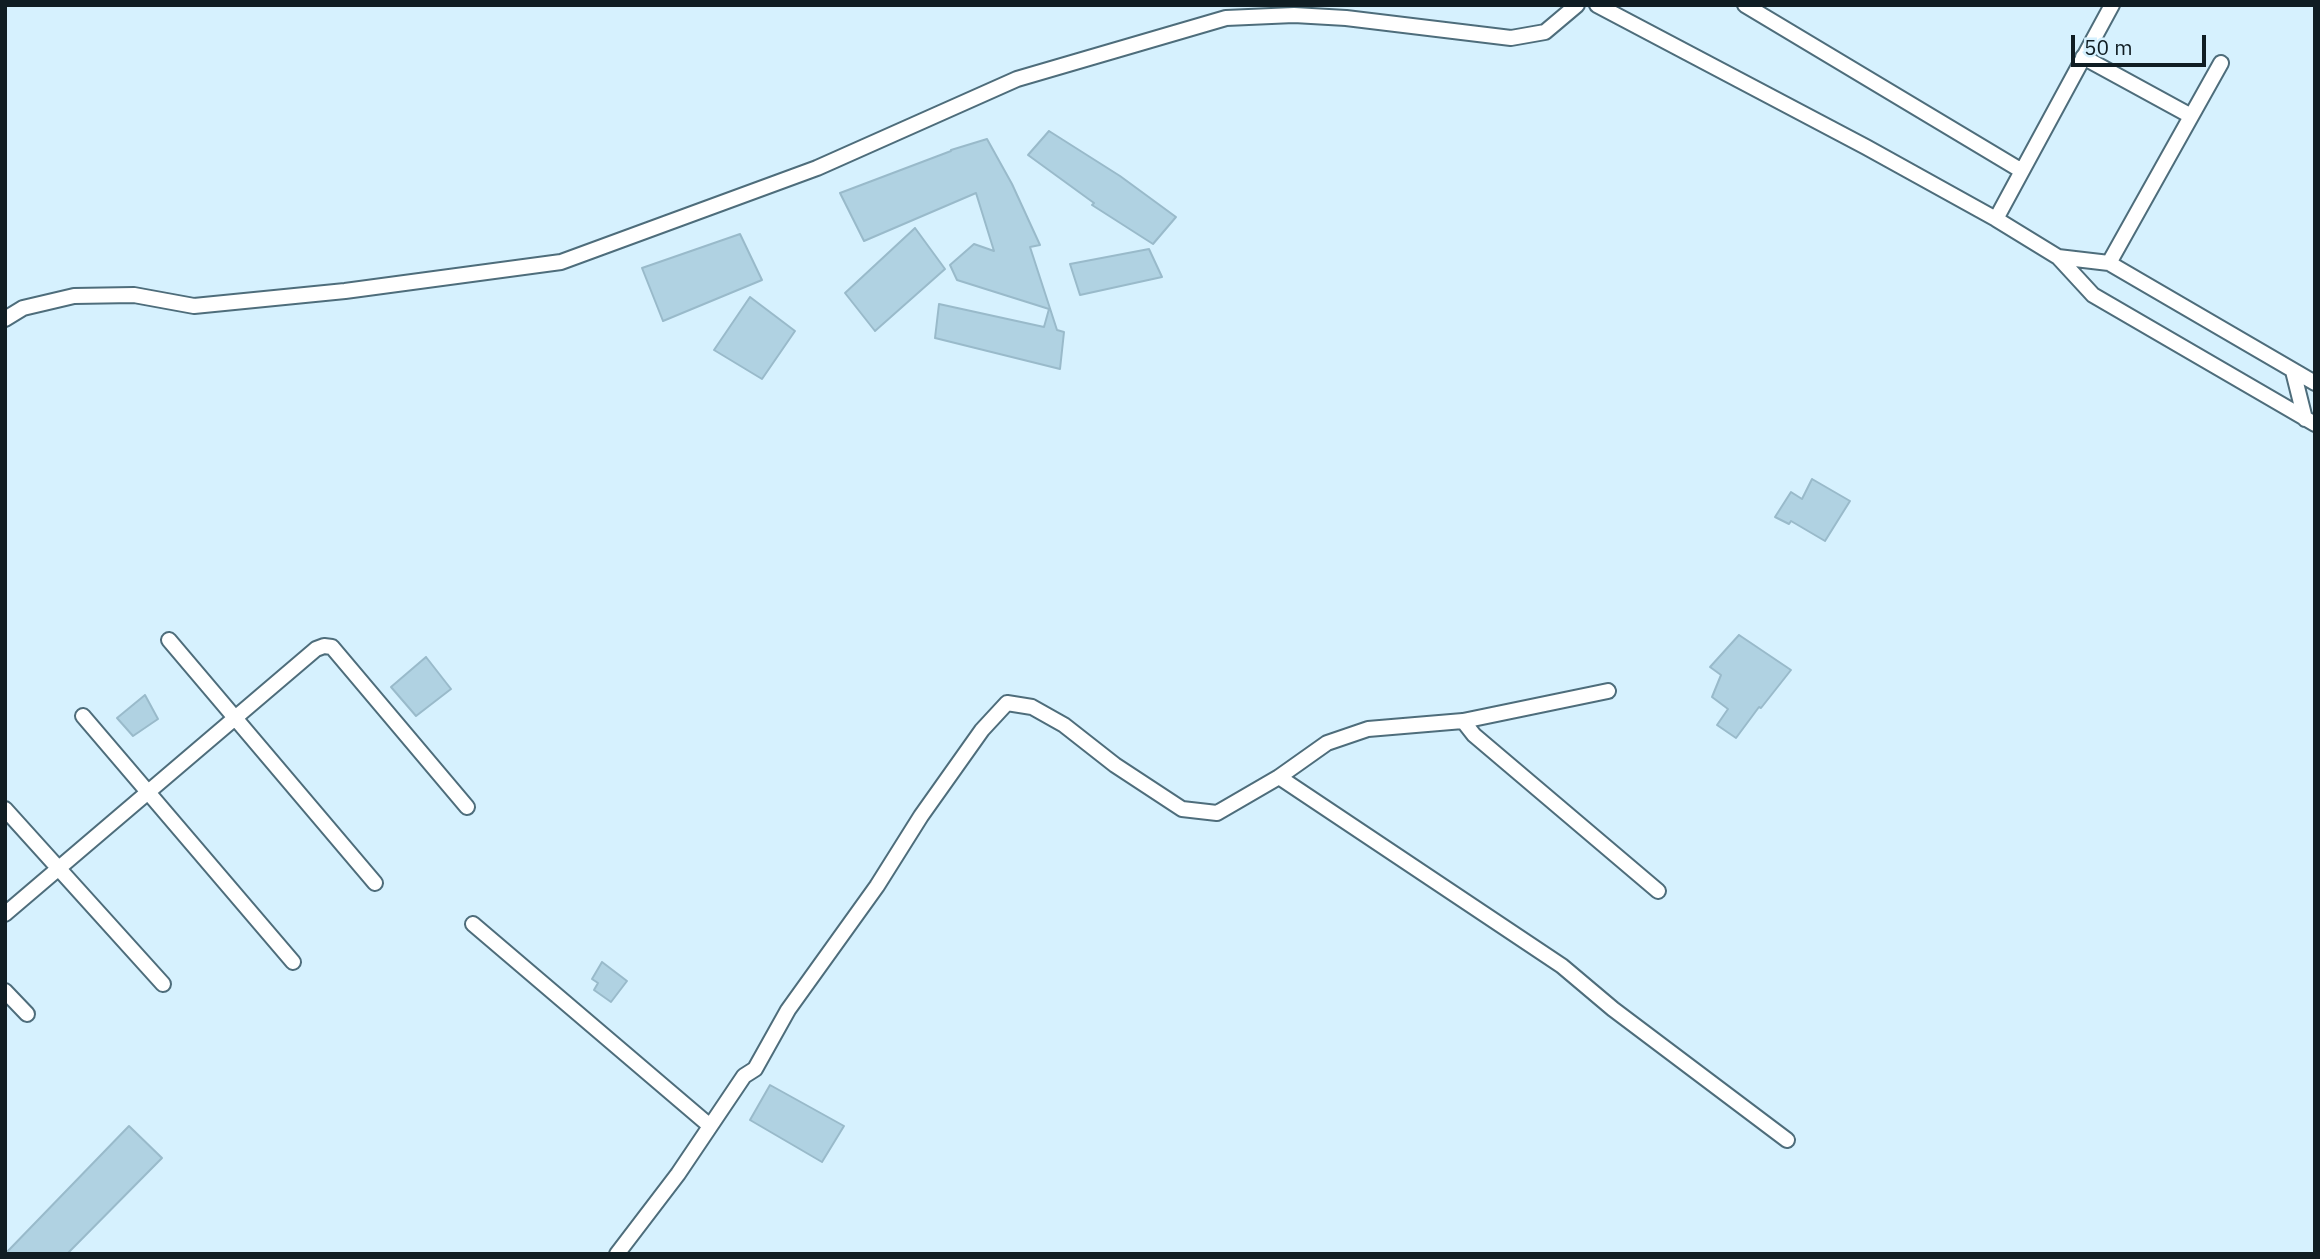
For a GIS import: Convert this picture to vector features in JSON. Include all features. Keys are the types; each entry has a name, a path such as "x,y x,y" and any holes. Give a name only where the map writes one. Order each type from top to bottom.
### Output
{"street":[{"path":"5,319 23,308 74,296 134,295 194,306 345,291 561,262 817,168 1017,79 1226,18 1294,15 1346,18 1511,38 1545,32 1577,5"},
{"path":"1597,5 1996,219 2058,257 2093,295 2310,421"},
{"path":"1745,5 2022,171"},
{"path":"1996,219 2112,5"},
{"path":"2083,57 2191,116"},
{"path":"2109,263 2221,62"},
{"path":"2058,257 2109,263 2315,383"},
{"path":"2293,371 2310,421"},
{"path":"169,640 375,883"},
{"path":"5,914 316,649 324,646 332,647 467,807"},
{"path":"617,1254 678,1174 744,1076 755,1069 788,1010 877,886 921,816 982,730 1007,703 1032,707 1064,725 1115,765 1182,809 1217,813 1279,777 1327,743 1368,729 1463,720 1608,691"},
{"path":"83,716 293,962"},
{"path":"1463,720 1474,735 1658,891"},
{"path":"1279,777 1562,966 1613,1009 1787,1140"},
{"path":"5,809 163,984"},
{"path":"473,924 710,1126"},
{"path":"5,991 26,1014"}],"building":[{"path":"1049,131 1120,176 1176,217 1153,244 1092,205 1094,203 1028,155"},
{"path":"987,139 1012,184 1040,245 1030,247 1057,330 1064,332 1060,369 935,338 939,304 1044,327 1049,309 957,280 950,265 974,244 994,251 976,193 864,241 840,193"},
{"path":"915,228 945,269 875,331 845,293"},
{"path":"740,234 762,280 663,321 642,268"},
{"path":"1149,249 1162,277 1080,295 1070,264"},
{"path":"750,297 795,331 762,379 714,350"},
{"path":"1812,479 1850,501 1825,541 1791,521 1789,524 1775,517 1791,492 1802,499"},
{"path":"1739,635 1791,670 1736,738 1717,725 1728,709 1712,697 1721,675 1710,667"},
{"path":"426,657 451,689 416,716 391,687"},
{"path":"145,695 158,719 133,736 117,718"},
{"path":"602,962 627,981 611,1002 594,990 598,983 592,979"},
{"path":"770,1085 844,1126 822,1162 750,1120"},
{"path":"129,1126 162,1158 67,1254 5,1254"}]}
